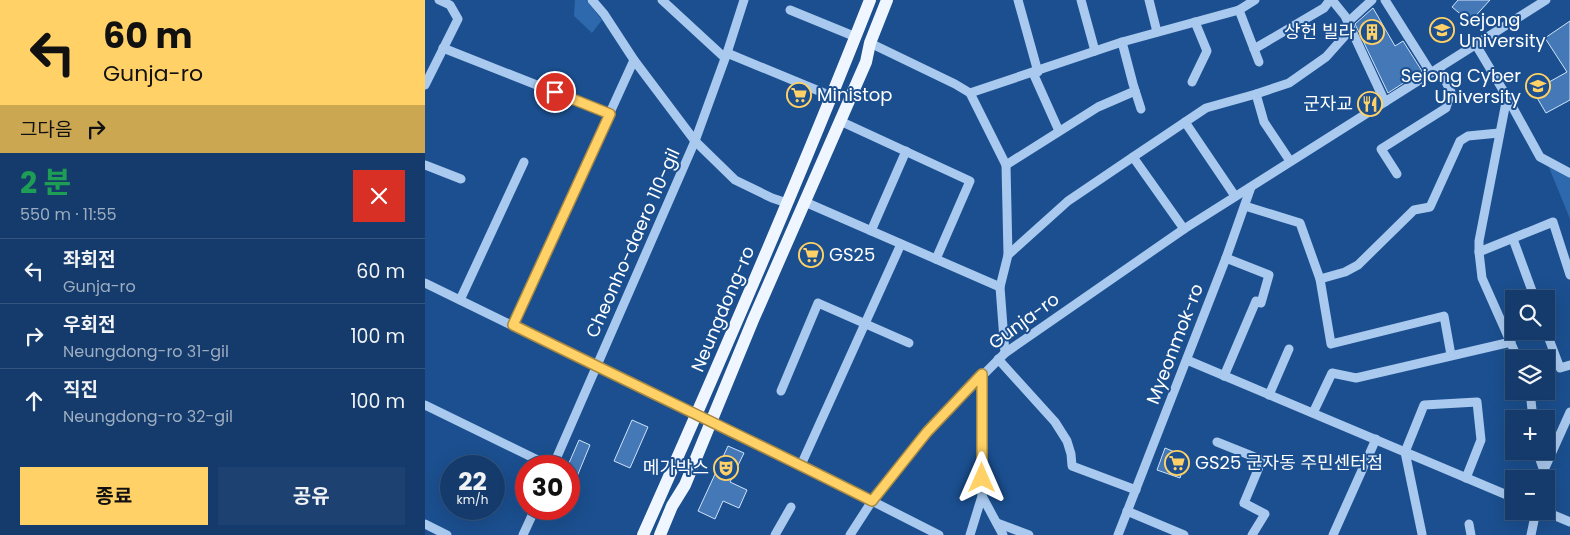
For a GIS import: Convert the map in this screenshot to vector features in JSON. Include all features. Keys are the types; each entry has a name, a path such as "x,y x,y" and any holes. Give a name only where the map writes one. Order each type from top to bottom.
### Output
{"main road":[{"name":"Neungdong-ro","path":"643,535 697,415 787,203 870,0"},
{"name":"Neungdong-ro","path":"660,535 672,506 685,485 753,320 840,122 865,62 870,43 887,0"},
{"path":"697,415 711,422"}],"street":[{"path":"425,86 458,19 450,5 439,0"},
{"path":"592,0 695,141 735,180 787,203"},
{"path":"662,0 726,55 831,96"},
{"name":"Cheonho-daero 110-gil","path":"557,455 695,141 744,0"},
{"path":"1017,0 1035,72 1059,132"},
{"path":"1081,0 1095,51"},
{"path":"1149,0 1157,32"},
{"path":"970,94 1122,42 1239,10 1255,0"},
{"path":"1254,49 1324,8 1331,0 1345,16 1385,102"},
{"path":"1008,255 1068,201 1207,108 1289,82 1325,57 1372,0"},
{"path":"1385,0 1451,92 1446,108 1381,150 1397,174"},
{"name":"Gunja-ro","path":"850,535 872,501 927,432 1001,356 1184,229 1546,0"},
{"path":"790,10 855,37"},
{"path":"1239,10 1259,62"},
{"path":"1192,82 1207,51 1195,22"},
{"path":"1122,42 1141,109"},
{"path":"870,43 955,84 970,94 1006,165 1008,255 1000,287 1001,356 1055,422 1067,442 1072,466 1136,490"},
{"path":"1476,45 1540,157 1570,173"},
{"path":"443,48 610,114"},
{"path":"513,325 634,60"},
{"path":"1006,165 1098,107 1135,91"},
{"path":"1256,94 1264,122 1290,161"},
{"path":"1507,97 1479,241 1479,252 1482,278 1514,350"},
{"path":"840,122 970,181 936,259"},
{"path":"1185,122 1235,196"},
{"path":"1320,279 1345,272 1358,264 1414,210 1430,207 1459,141 1468,136 1499,133"},
{"path":"871,231 906,151"},
{"path":"1133,156 1184,229"},
{"path":"460,300 524,162"},
{"path":"425,164 461,179"},
{"name":"Myeonmok-ro","path":"1118,535 1226,258 1251,187"},
{"path":"805,202 1000,287"},
{"path":"1245,206 1300,223 1320,279 1331,344 1444,316 1451,355"},
{"path":"1479,252 1553,222 1570,275"},
{"path":"1513,239 1532,290"},
{"path":"801,465 901,244"},
{"path":"1224,376 1255,301 1261,303 1269,274 1226,258"},
{"path":"425,282 697,415"},
{"path":"781,391 818,304 909,343"},
{"path":"1549,340 1560,368 1570,365"},
{"path":"1313,413 1332,373 1356,378 1511,342"},
{"path":"1269,395 1289,349"},
{"path":"1187,360 1505,494"},
{"path":"970,535 982,496 982,374"},
{"path":"1423,534 1405,452 1424,405 1477,402 1481,440 1466,478"},
{"path":"425,405 529,455"},
{"path":"1544,470 1570,412"},
{"path":"711,422 939,535"},
{"path":"1333,535 1376,439"},
{"path":"1217,442 1262,460 1245,503 1265,514 1252,535"},
{"path":"982,496 1003,535"},
{"path":"775,535 791,507"},
{"path":"1127,511 1185,535"},
{"path":"1555,516 1570,522"},
{"path":"523,535 530,520"},
{"path":"1531,535 1534,520"},
{"path":"997,523 1029,535"},
{"path":"1469,524 1471,535"},
{"path":"430,529 447,535"}],"shaded area":[{"path":"575,0 586,0 602,20 592,33 574,16"},
{"path":"1548,165 1570,176 1570,219"}],"building":[{"path":"1458,0 1490,0 1470,22 1452,7"},
{"path":"1373,8 1395,46 1403,41 1422,71 1388,93 1355,24"},
{"path":"1570,21 1570,100 1546,113 1533,91 1567,72 1545,38"},
{"path":"632,420 648,427 630,468 614,461"},
{"path":"579,440 590,445 580,469 580,455 572,455"},
{"path":"728,446 744,453 730,482 747,490 739,508 723,501 715,519 698,511"},
{"path":"1165,448 1187,457 1180,478 1157,470"}],"place":[{"name":"Sejong University","path":"1442,30"},
{"name":"상헌 빌라","path":"1372,32"},
{"name":"Sejong Cyber University","path":"1538,86"},
{"name":"Ministop","path":"799,95"},
{"name":"군자교","path":"1370,104"},
{"name":"GS25","path":"811,255"},
{"name":"GS25 군자동 주민센터점","path":"1177,463"},
{"name":"메가박스","path":"726,468"}],"route":[{"path":"555,92 610,114 513,325 872,501 927,432 982,374 982,478"}]}
